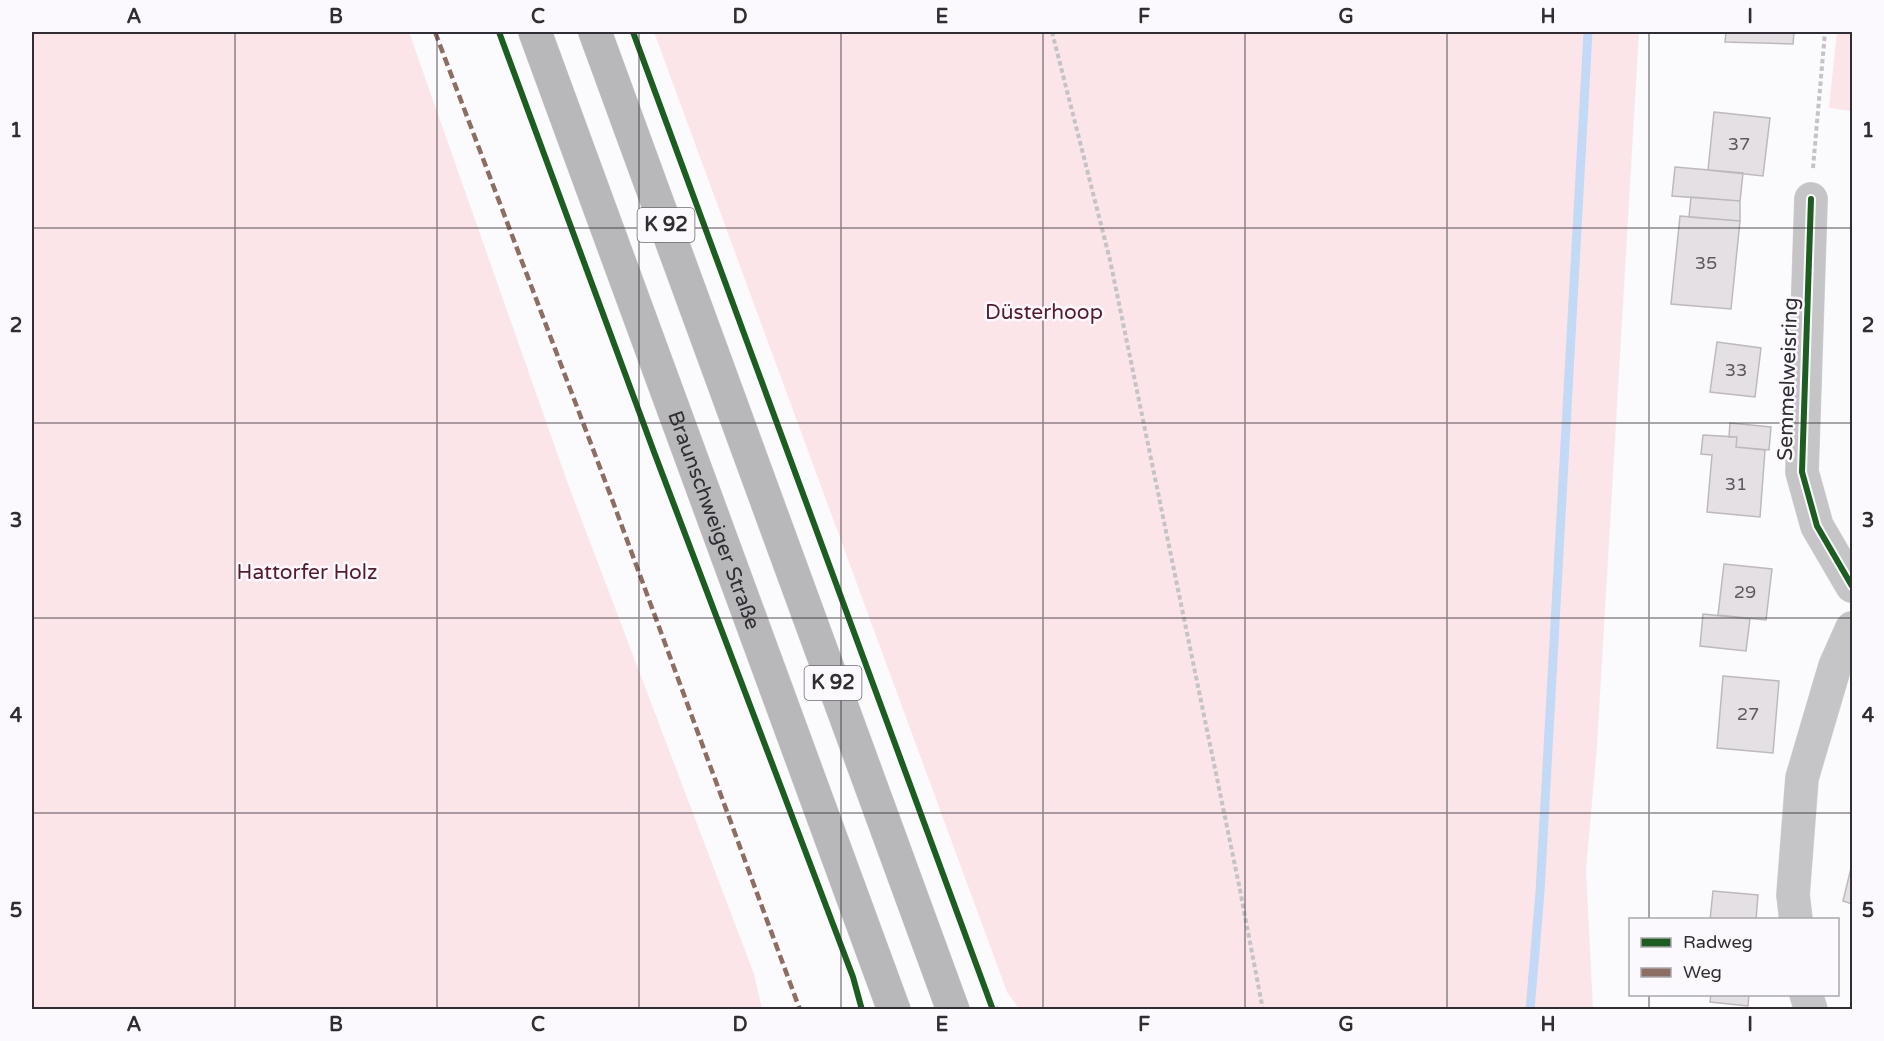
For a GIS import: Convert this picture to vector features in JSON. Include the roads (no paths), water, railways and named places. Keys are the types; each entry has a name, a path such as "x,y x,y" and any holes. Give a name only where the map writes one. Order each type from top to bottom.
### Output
{"highway":[{"name":"Braunschweiger Straße","path":"536,32 894,1010"},
{"name":"K 92","path":"595,32 953,1010"}],"street":[{"name":"Semmelweisring","path":"1811,199 1802,472 1817,526 1852,585"},
{"path":"1796,918 1793,895 1802,778 1835,666 1852,628"}],"waterway":[{"path":"1530,1010 1540,892 1588,32"}],"park label":[{"name":"Düsterhoop","path":"1044,312"},
{"name":"Hattorfer Holz","path":"307,572"}]}
